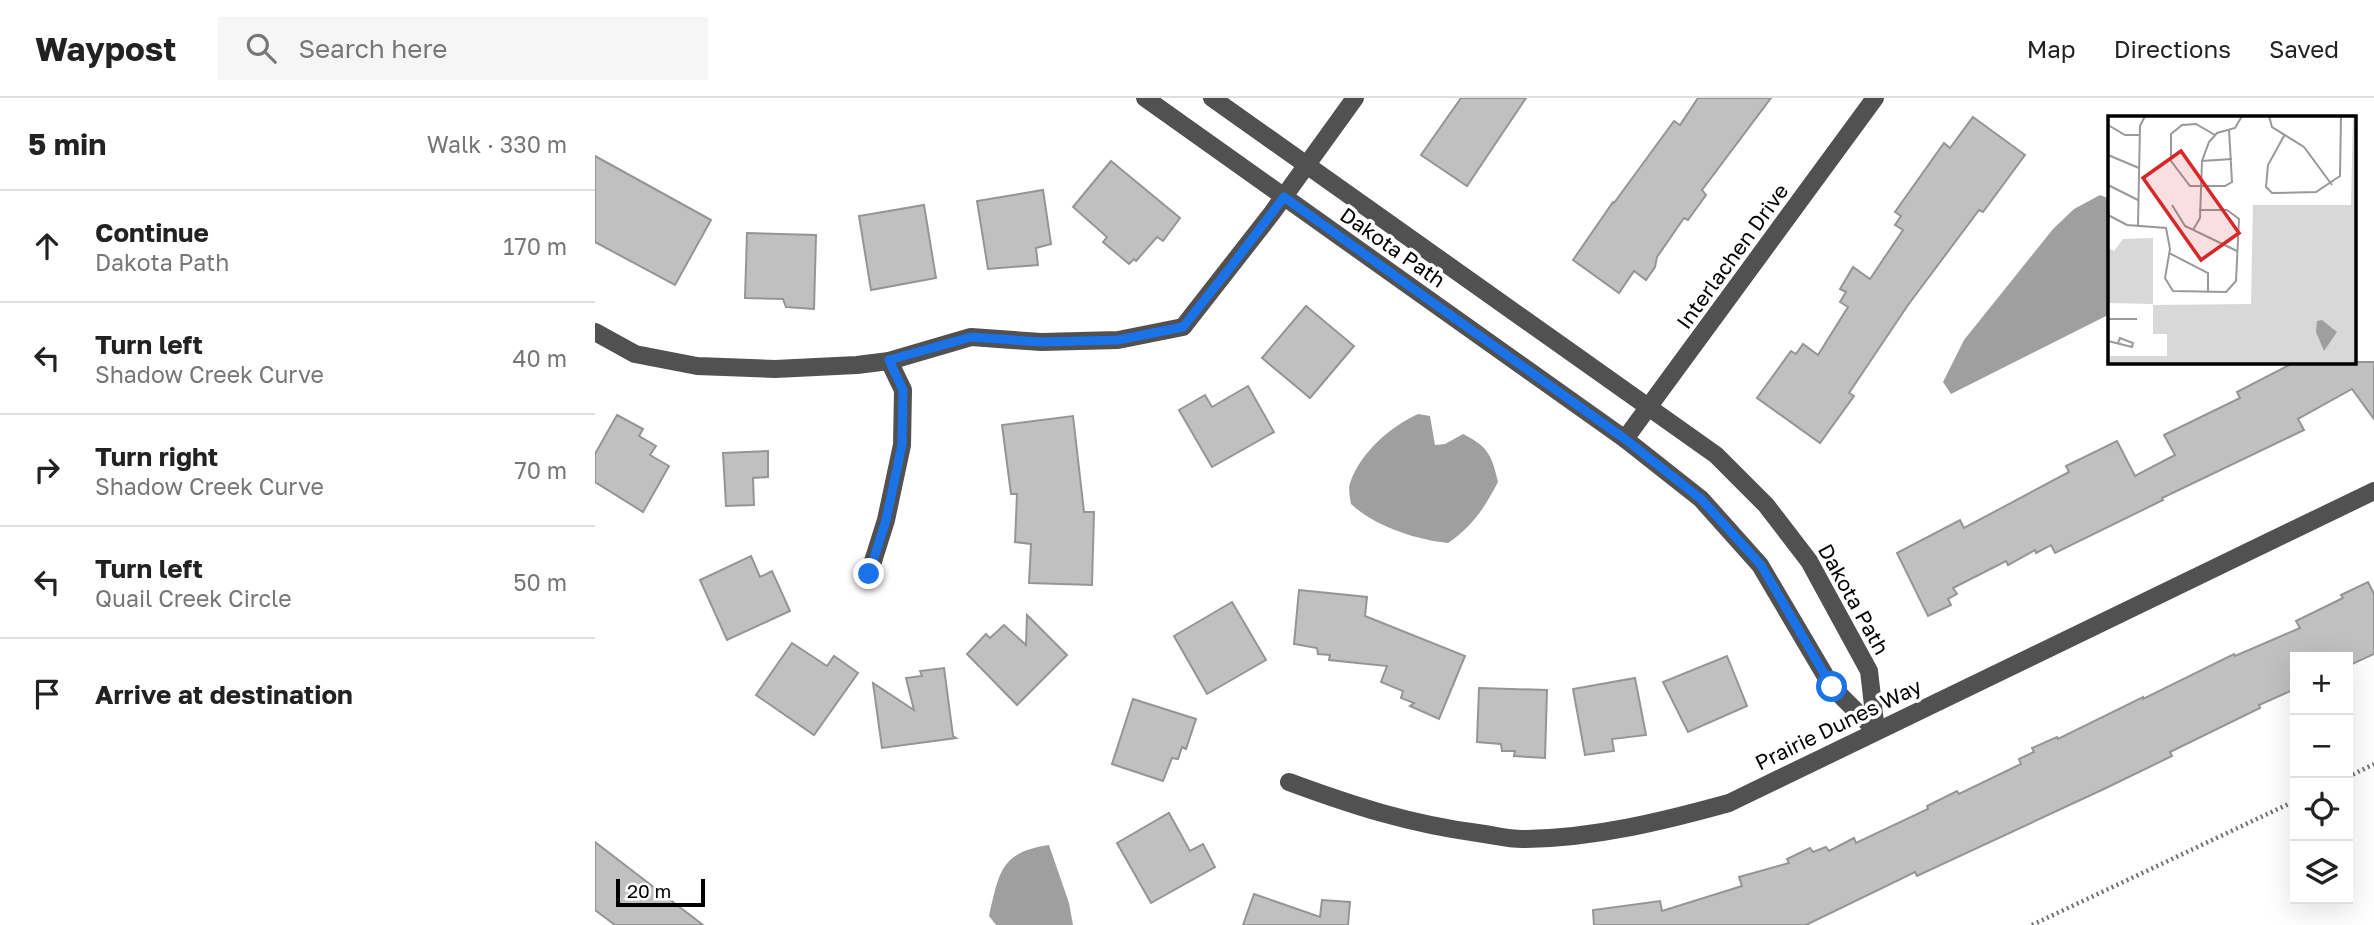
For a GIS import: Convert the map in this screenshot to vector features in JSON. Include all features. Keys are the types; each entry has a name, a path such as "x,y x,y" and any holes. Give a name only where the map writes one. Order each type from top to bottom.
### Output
{"street":[{"name":"Dakota Path","path":"1145,98 1625,439 1701,499 1761,565 1832,687 1876,731"},
{"name":"Dakota Path","path":"1212,98 1716,456 1766,505 1809,561 1869,671 1876,731"},
{"path":"595,332 635,354 697,366 775,369 889,360 971,337 1041,342 1118,340 1183,327 1284,197 1355,98"},
{"name":"Interlachen Drive","path":"1625,439 1875,98"},
{"path":"869,574 886,520 902,445 903,390 889,360"},
{"name":"Prairie Dunes Way","path":"1289,782 1360,808 1429,827 1524,839 1662,822 1729,803 2374,491"}],"path":[{"path":"2353,774 2374,764"},
{"path":"2032,925 2290,803"}],"shaded area":[{"path":"2100,195 2108,198 2108,315 1951,394 1943,382 1964,340 2053,229 2074,209"},
{"path":"1418,414 1430,416 1435,445 1445,444 1463,434 1478,443 1488,453 1498,482 1477,516 1448,543 1397,531 1371,519 1351,504 1349,485 1361,461 1387,433"},
{"path":"1049,845 1069,903 1073,925 996,925 989,916 999,876 1004,867 1020,853"}],"building":[{"path":"1461,98 1526,98 1467,186 1421,155"},
{"path":"1698,98 1771,98 1702,190 1706,195 1688,220 1684,218 1657,257 1655,267 1646,280 1634,271 1619,293 1573,260 1674,121 1680,125"},
{"path":"1973,117 2025,155 1983,212 1979,210 1908,305 1849,393 1854,396 1820,443 1757,398 1791,351 1796,354 1803,344 1818,355 1848,307 1840,302 1846,292 1840,289 1853,267 1870,279 1903,230 1895,225 1901,216 1895,212 1944,143 1950,148"},
{"path":"595,156 711,220 675,285 595,242"},
{"path":"1111,161 1180,218 1163,241 1157,237 1136,261 1134,259 1129,264 1103,242 1107,237 1073,207"},
{"path":"1043,190 1051,244 1036,248 1038,265 988,269 977,201"},
{"path":"924,205 936,278 871,290 859,216"},
{"path":"747,233 816,235 814,309 786,307 783,299 745,298"},
{"path":"1306,306 1354,346 1310,398 1262,358"},
{"path":"2374,362 2374,419 2352,389 2298,419 2304,430 2055,553 2051,545 2036,553 2035,550 2008,565 2006,561 1953,588 1957,594 1948,599 1951,605 1928,616 1897,553 1960,520 1964,528 2069,472 2066,466 2117,441 2135,476 2175,455 2164,435 2240,398 2237,392 2291,364"},
{"path":"1248,386 1274,432 1212,467 1179,410 1205,395 1212,407"},
{"path":"617,415 643,429 639,436 656,446 650,455 669,466 643,512 595,482 595,454"},
{"path":"1073,416 1084,512 1094,512 1092,585 1029,583 1031,544 1015,542 1017,494 1011,494 1002,425"},
{"path":"768,451 768,477 753,478 754,505 726,506 723,453"},
{"path":"751,556 760,577 772,571 790,611 727,640 700,580"},
{"path":"2368,582 2374,594 2374,654 2353,664 2353,652 2290,652 2290,691 2170,752 2172,756 1917,876 1915,872 1806,925 1594,925 1593,910 1660,901 1662,911 1742,886 1739,877 1789,863 1787,859 1810,848 1813,852 1826,847 1829,851 1854,838 1856,843 1928,809 1927,806 1957,791 1959,794 2021,764 2019,759 2034,752 2032,748 2057,737 2058,739 2234,654 2235,656 2300,628 2296,621 2343,598 2341,595"},
{"path":"1299,590 1367,597 1365,616 1465,656 1439,719 1410,706 1414,703 1401,698 1403,691 1381,682 1387,666 1329,660 1330,655 1318,654 1317,648 1294,644"},
{"path":"1232,602 1266,660 1207,694 1174,636"},
{"path":"1027,615 1067,655 1017,705 967,654 986,634 990,638 1004,625 1026,645"},
{"path":"792,643 827,666 834,656 858,673 814,735 756,695"},
{"path":"1727,656 1747,706 1688,732 1663,682"},
{"path":"944,668 953,736 956,738 882,748 873,683 914,710 906,678 922,676 920,671"},
{"path":"1635,678 1646,735 1612,739 1614,751 1585,755 1573,689"},
{"path":"1479,688 1547,690 1545,758 1514,756 1515,751 1502,751 1501,744 1477,742"},
{"path":"1133,699 1196,719 1186,749 1182,747 1178,759 1172,758 1163,781 1112,764"},
{"path":"1169,813 1190,851 1203,844 1215,867 1151,903 1117,843"},
{"path":"595,842 703,925 615,925 595,910"},
{"path":"1254,894 1320,917 1322,900 1350,902 1348,925 1243,925"}],"route":[{"path":"869,574 886,520 902,445 903,390 889,360 971,337 1041,342 1118,340 1183,327 1284,197 1625,439 1701,499 1761,565 1832,687"}]}
